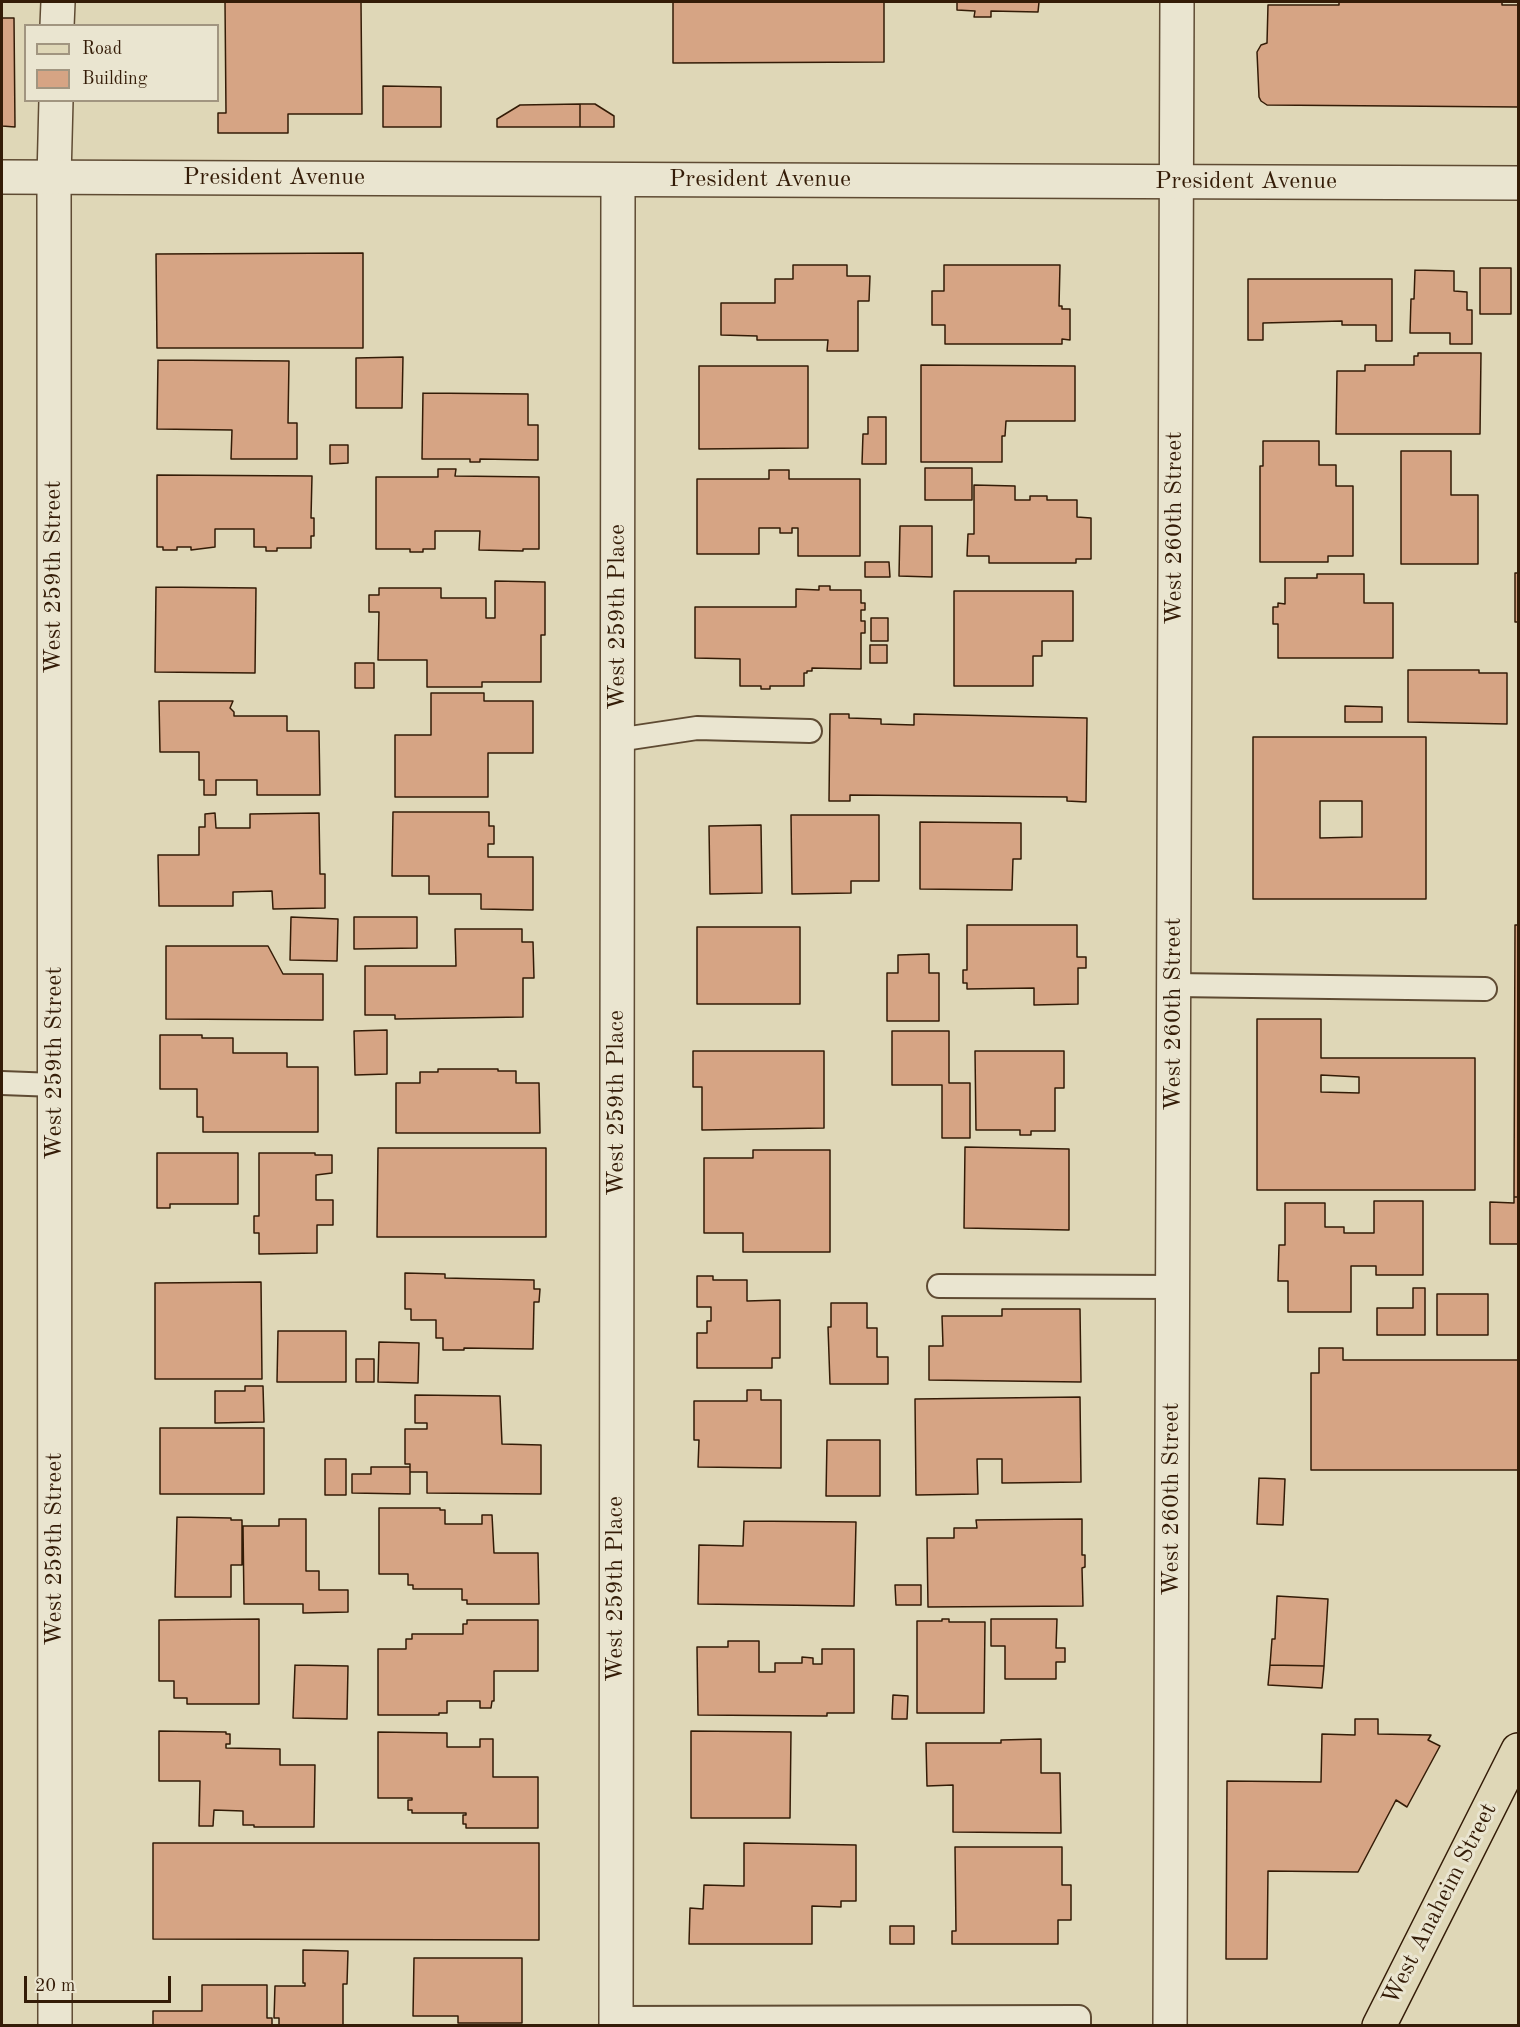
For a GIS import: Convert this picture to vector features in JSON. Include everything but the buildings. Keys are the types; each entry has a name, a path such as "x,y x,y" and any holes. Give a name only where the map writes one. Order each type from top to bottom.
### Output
{"main road":[{"name":"West Anaheim Street","path":"1379,2025 1518,1750"}],"street":[{"path":"57,24 58,2"},
{"name":"West 260th Street","path":"1170,2025 1177,2"},
{"name":"West 259th Street","path":"55,2025 54,178 56,102"},
{"name":"President Avenue","path":"2,177 1518,183"},
{"name":"West 259th Place","path":"616,2022 618,180"}],"lane":[{"path":"618,740 697,728 810,731"},
{"path":"1174,985 1485,989"},
{"path":"2,1083 55,1085"},
{"path":"939,1286 1173,1287"},
{"path":"616,2022 1079,2017 1079,2025"}]}
